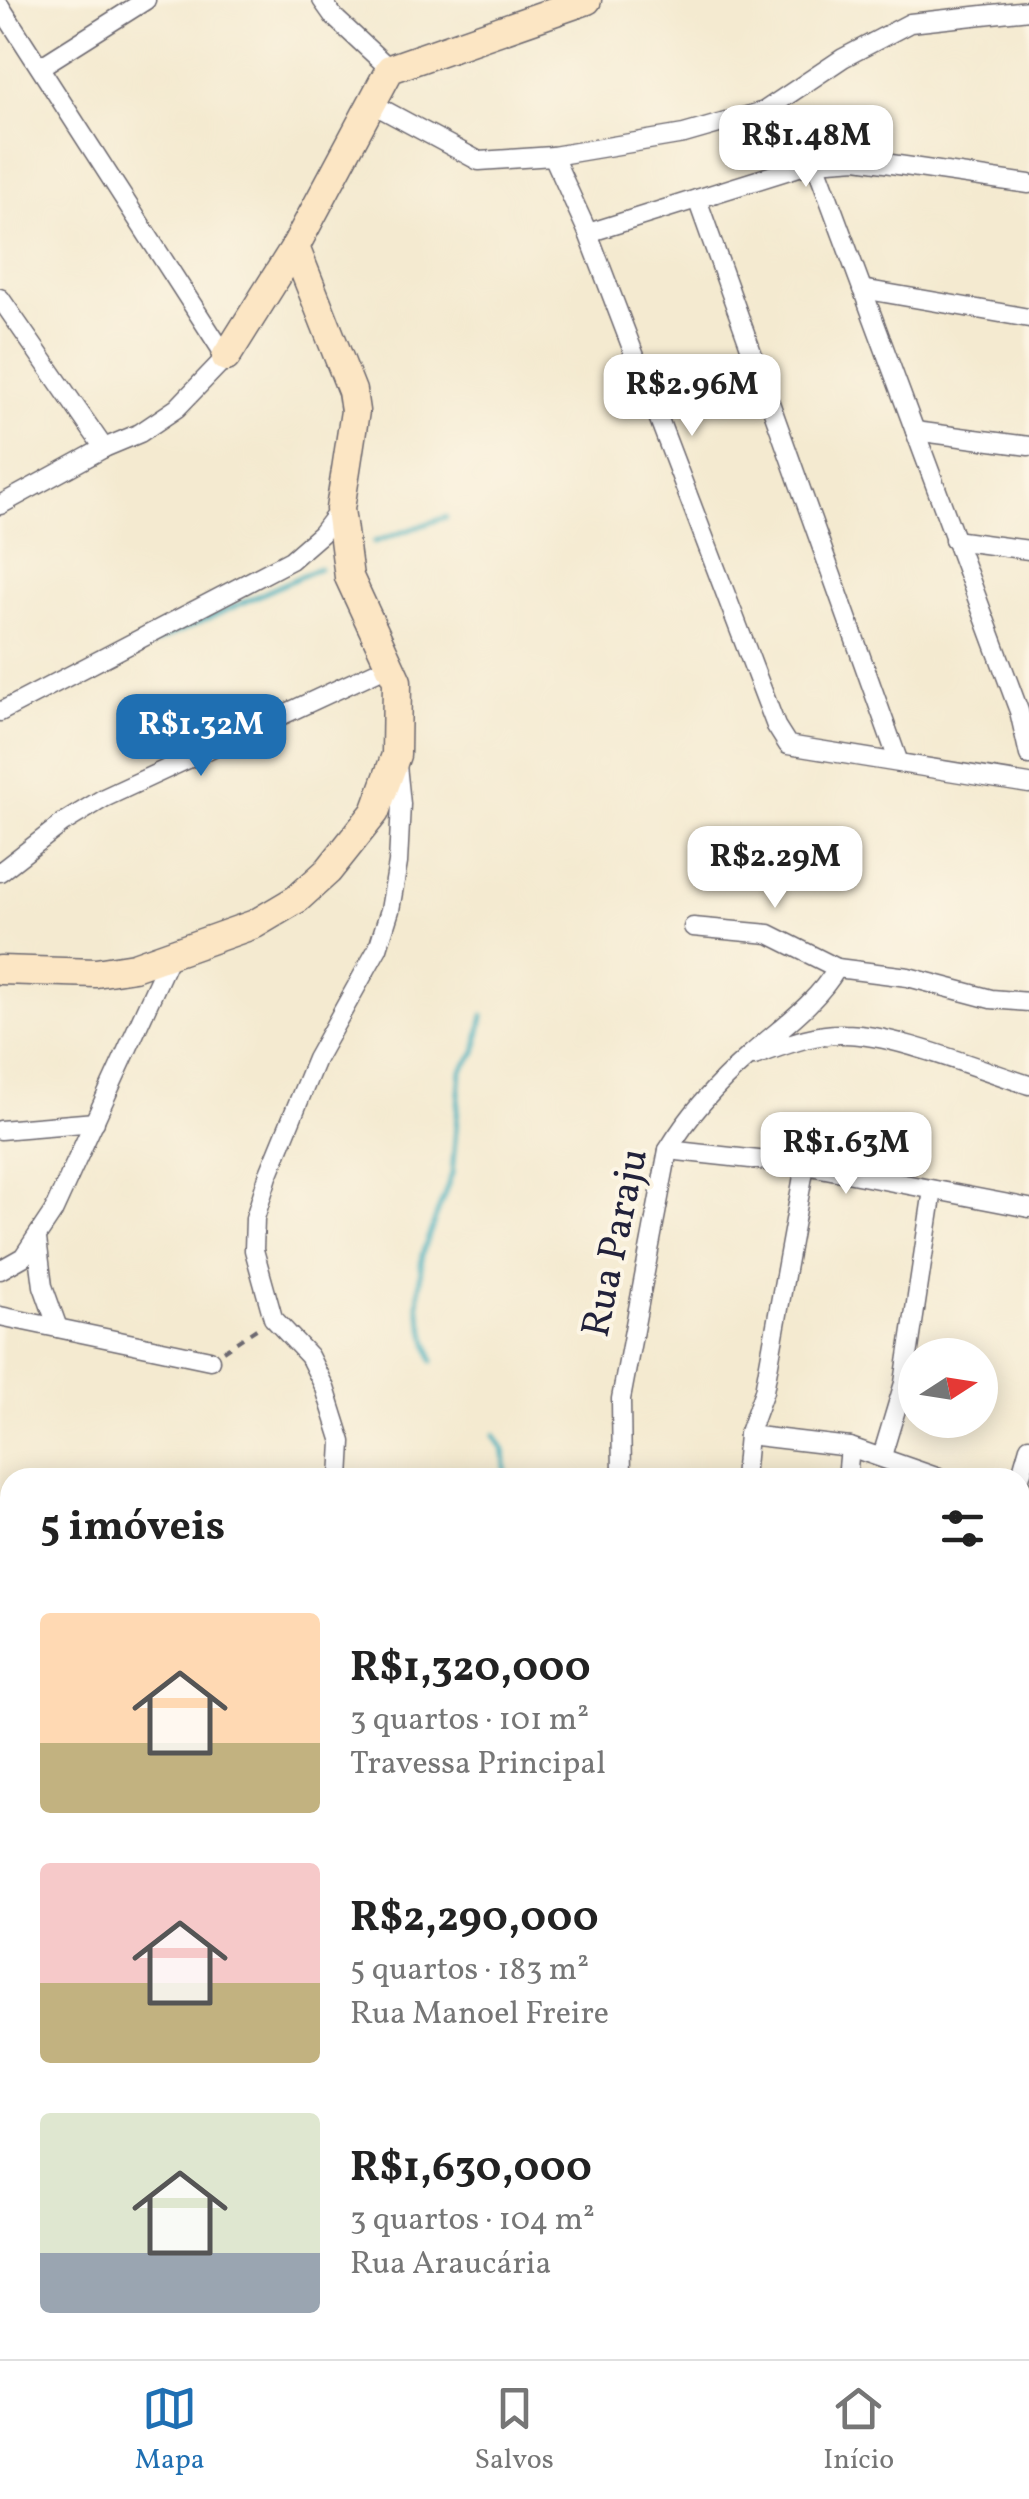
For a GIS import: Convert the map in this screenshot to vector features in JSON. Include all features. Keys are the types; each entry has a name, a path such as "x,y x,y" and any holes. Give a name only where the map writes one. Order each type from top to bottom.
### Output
{"street":[{"path":"322,0 334,17 390,68"},
{"path":"0,506 104,448 140,433 177,408 226,358 295,247 390,68 587,0"},
{"path":"40,67 140,4"},
{"path":"0,6 226,358"},
{"path":"371,103 478,160 553,156 684,134 764,110 842,58 910,23 1029,10"},
{"path":"553,156 588,233 776,726 788,744 1029,784"},
{"path":"588,233 815,162 856,159 1029,184"},
{"path":"815,162 1018,711 1029,755"},
{"path":"697,199 898,760"},
{"path":"295,247 352,391 355,410 340,509 350,576 397,680 396,755 401,804 398,863 390,910 378,948 316,1058 255,1218 254,1250 274,1318 309,1356 325,1388 342,1442 341,1468"},
{"path":"862,289 1029,318"},
{"path":"0,298 104,448"},
{"path":"915,430 1029,446"},
{"path":"0,712 279,566 321,534 340,509"},
{"path":"954,540 1029,550"},
{"path":"0,872 63,823 104,798 388,666"},
{"path":"0,970 96,973 134,968 255,924 297,900 358,838 387,787 396,755"},
{"path":"694,927 770,934 836,968 908,977 991,999 1029,1002"},
{"path":"0,1270 23,1257 37,1240 170,956"},
{"name":"Rua Paraju","path":"622,1468 621,1399 668,1150 685,1122 744,1060 815,998 836,968"},
{"path":"744,1060 803,1039 842,1034 880,1038 1029,1085"},
{"path":"0,1130 95,1122"},
{"path":"668,1150 805,1165 1029,1208"},
{"path":"745,1468 748,1435 764,1390 805,1165"},
{"path":"882,1456 904,1384 933,1190"},
{"path":"37,1240 43,1286 58,1328"},
{"path":"0,1316 210,1360"},
{"path":"748,1435 850,1447 913,1468"},
{"path":"848,1468 850,1447"}],"path":[{"path":"210,1360 274,1318"}],"waterway":[{"path":"374,542 446,517"},
{"path":"128,655 319,568"},
{"path":"433,1361 418,1306 422,1254 452,1174 461,1071 476,1052 483,1016"},
{"path":"494,1435 504,1451 505,1468"}]}
